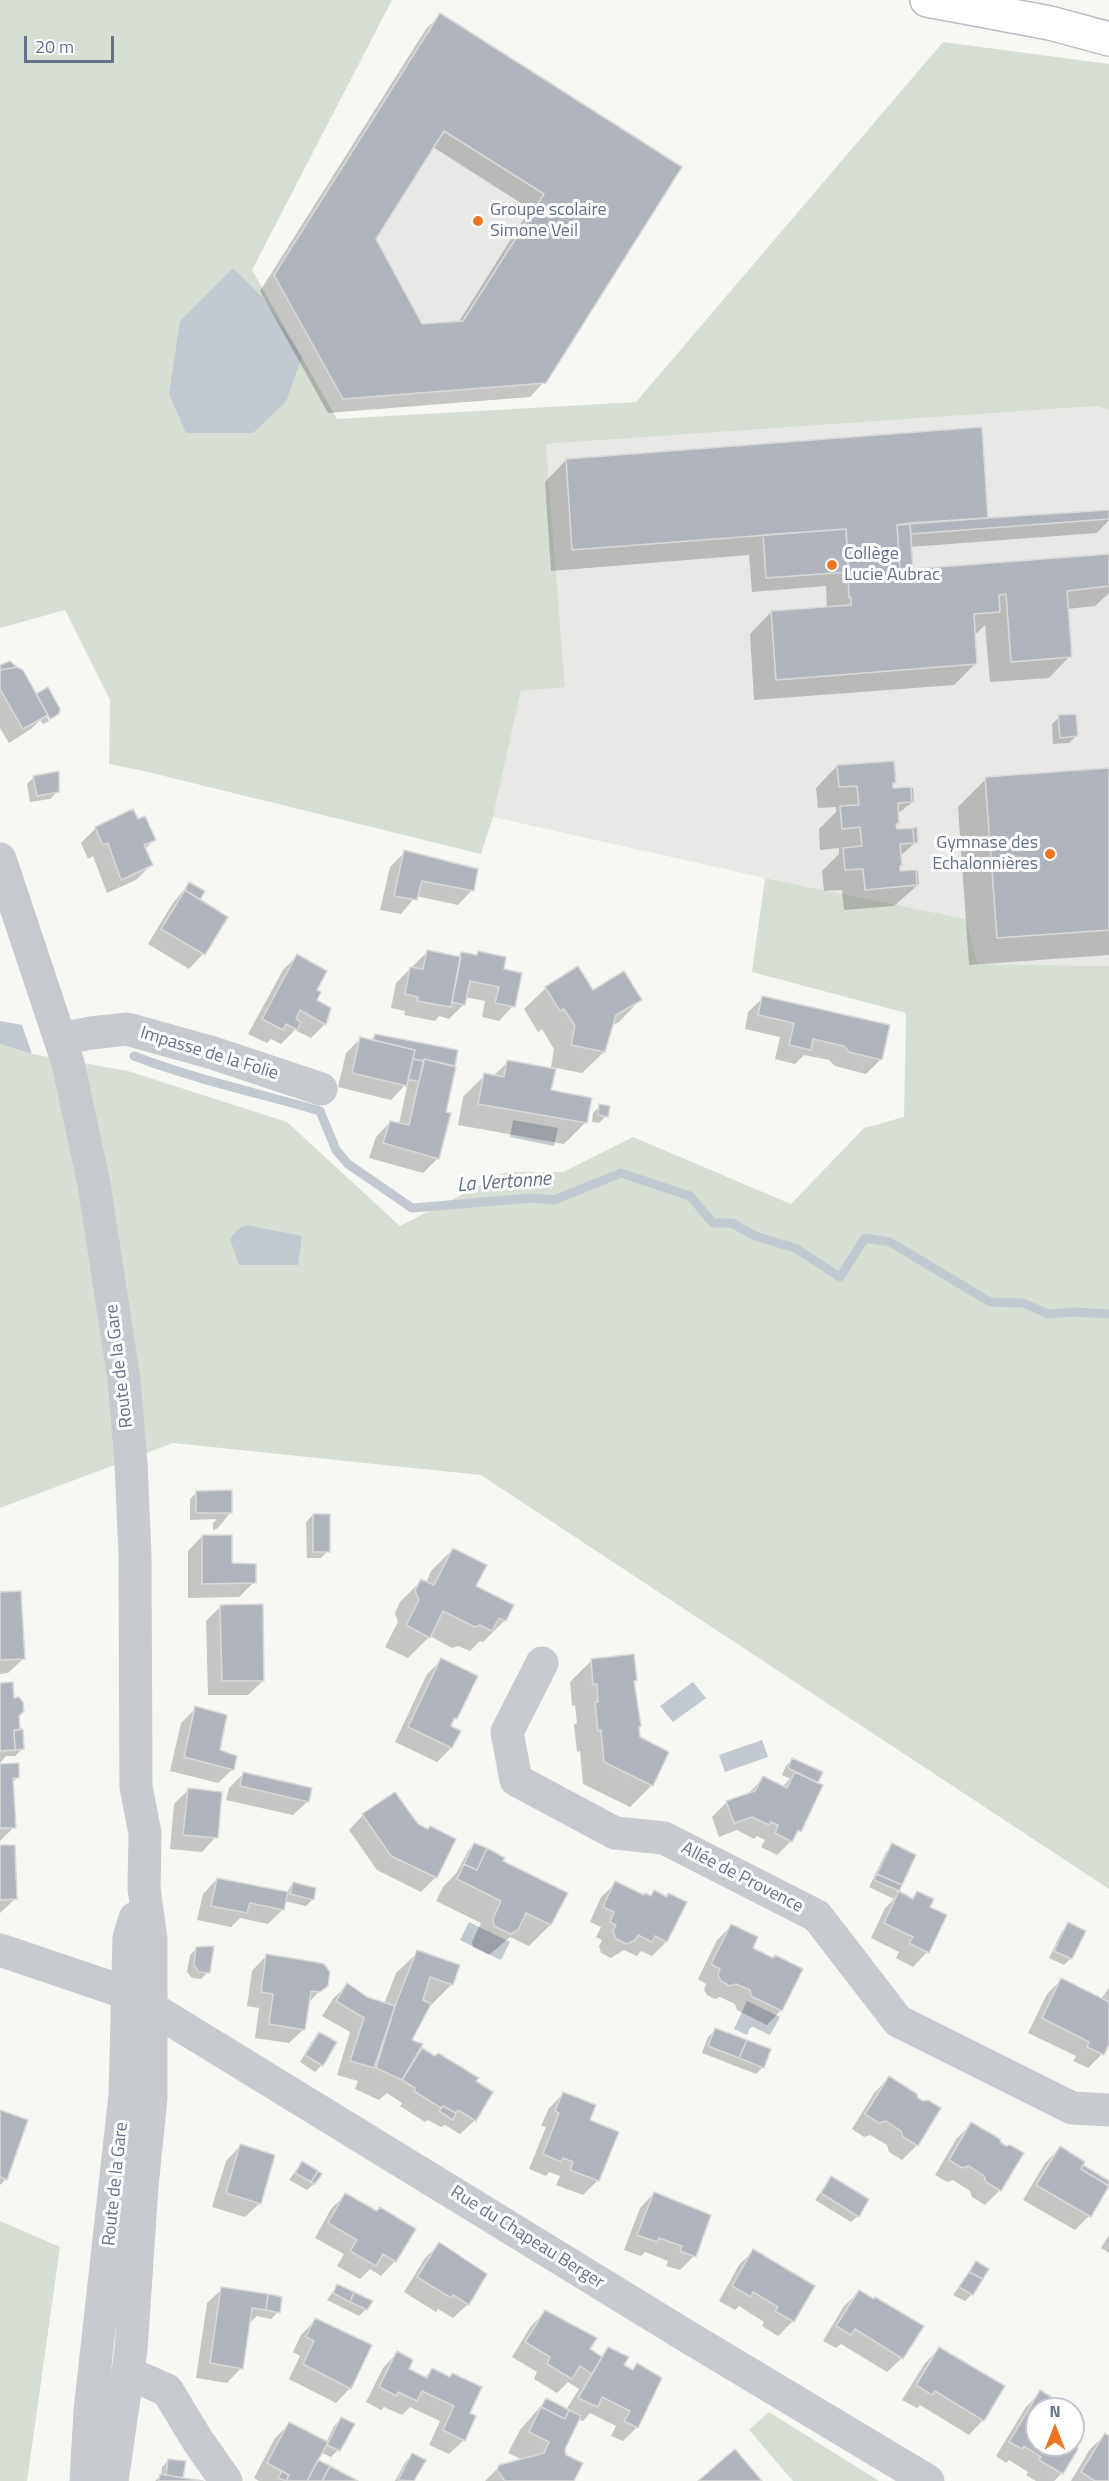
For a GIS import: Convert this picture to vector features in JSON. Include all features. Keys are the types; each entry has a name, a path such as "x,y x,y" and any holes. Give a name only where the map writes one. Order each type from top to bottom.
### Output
{"main road":[{"path":"927,0 1050,22 1109,39"},
{"path":"1050,22 1109,19"}],"street":[{"name":"Route de la Gare","path":"0,859 77,1097 94,1184 124,1380 131,1463 135,1555 136,1787 145,1833 144,1888 129,1938 140,2000 151,2098 128,2373 112,2481"},
{"name":"Impasse de la Folie","path":"60,1039 127,1029 213,1053 321,1089"},
{"name":"Allée de Provence","path":"542,1663 507,1732 516,1780 615,1833 663,1838 817,1916 898,2021 1072,2108 1109,2110"},
{"name":"Rue du Chapeau Berger","path":"0,1950 140,2000 678,2331 928,2481"},
{"name":"Route de la Gare","path":"86,2481 90,2410 125,2095 140,2000"},
{"path":"128,2373 167,2390 226,2481"}],"shaded area":[{"path":"0,0 392,0 252,270 337,419 636,402 943,42 1109,64 1109,410 1097,406 546,444 565,687 521,691 493,817 481,854 109,764 110,700 65,610 0,628"},
{"name":"Groupe scolaire Simone Veil","path":"440,13 682,167 546,383 343,399 274,275"},
{"path":"233,268 265,300 302,357 286,402 253,433 186,433 169,394 180,321"},
{"name":"Collège Lucie Aubrac","path":"1097,406 1109,410 1109,966 978,964 966,919 765,878 493,817 521,691 565,686 546,444"},
{"path":"765,878 966,919 978,964 1109,966 1109,1889 481,1475 173,1443 0,1508 0,1044 32,1054 128,1071 287,1122 400,1226 506,1172 563,1172 633,1137 791,1204 864,1128 904,1117 906,1013 752,972"},
{"path":"0,1021 22,1025 32,1054 0,1044"},
{"path":"513,1120 558,1128 554,1146 510,1137"},
{"path":"246,1225 302,1236 298,1265 239,1265 230,1239 238,1229"},
{"path":"693,1682 706,1698 673,1722 660,1706"},
{"path":"762,1740 768,1757 725,1772 719,1755"},
{"path":"469,1922 510,1942 501,1960 460,1940"},
{"path":"747,2001 780,2017 770,2035 753,2027 747,2035 734,2029"},
{"path":"0,2221 60,2247 27,2481 0,2481"},
{"path":"769,2412 879,2481 793,2481 749,2430"}],"building":[{"name":"Groupe scolaire Simone Veil","path":"440,13 682,167 546,383 343,399 274,275","holes":["444,131 544,194 463,321 422,324 376,239"]},
{"path":"982,427 988,518 897,525 900,570 1109,554 1109,586 1067,591 1072,657 1011,662 1006,594 999,595 1000,612 974,614 977,664 776,680 771,611 851,605 846,529 572,550 566,459"},
{"path":"1109,510 1109,519 911,534 910,523"},
{"path":"910,523 913,569 900,570 897,525"},
{"path":"846,529 849,572 766,578 763,535"},
{"path":"10,661 17,667 0,670 0,665"},
{"path":"17,667 23,670 48,715 23,729 0,689 0,670"},
{"path":"48,687 60,709 59,714 50,719 36,694"},
{"path":"1076,714 1078,736 1060,738 1058,715"},
{"path":"894,761 896,783 893,783 893,788 911,787 912,802 898,803 899,824 896,824 897,829 913,828 914,843 900,844 902,865 900,871 916,870 917,885 865,890 863,869 845,870 843,848 862,846 860,827 842,829 840,806 859,805 857,786 839,787 837,765"},
{"name":"Gymnase des Echalonnières","path":"1109,768 1109,930 997,938 985,777"},
{"path":"59,771 59,792 37,796 33,776"},
{"path":"133,809 138,819 145,816 156,840 144,845 153,865 121,880 108,843 103,845 95,827"},
{"path":"917,827 918,843 914,843 913,828"},
{"path":"404,850 478,869 474,891 422,881 417,900 394,896"},
{"path":"189,882 205,891 200,900 185,890"},
{"path":"185,890 228,917 205,955 161,929"},
{"path":"427,950 461,957 451,1007 417,1001 418,997 405,994 410,967 423,969"},
{"path":"478,951 506,957 504,969 522,973 515,1007 495,1003 499,987 470,981 465,1005 452,1002 461,952 477,955"},
{"path":"297,954 327,971 317,990 321,992 317,1000 331,1008 326,1025 300,1010 296,1019 301,1022 297,1030 286,1024 283,1030 262,1019"},
{"path":"578,966 593,990 624,971 642,1000 616,1015 605,1052 571,1045 575,1026 564,1009 560,1011 545,987"},
{"path":"762,996 890,1025 882,1060 849,1052 844,1046 813,1039 811,1050 789,1045 794,1023 758,1015"},
{"path":"375,1034 458,1050 455,1066 424,1059 424,1061 413,1059 415,1050 373,1040"},
{"path":"360,1037 415,1050 407,1086 352,1073"},
{"path":"413,1059 424,1061 419,1082 408,1079"},
{"path":"424,1059 456,1067 446,1112 451,1113 439,1159 383,1143 390,1121 409,1125"},
{"path":"507,1060 556,1069 551,1090 592,1098 587,1123 478,1104 484,1073 504,1077"},
{"path":"599,1104 610,1106 608,1117 598,1115"},
{"path":"232,1490 232,1513 196,1513 196,1491"},
{"path":"313,1514 330,1514 330,1552 313,1552"},
{"path":"202,1535 232,1535 232,1563 256,1564 256,1583 202,1584"},
{"path":"453,1548 487,1565 476,1586 514,1605 506,1621 499,1618 492,1631 480,1625 475,1627 443,1611 430,1638 406,1625 419,1600 415,1590 421,1579 434,1585"},
{"path":"21,1591 25,1659 0,1660 0,1592"},
{"path":"263,1604 264,1681 222,1681 220,1605"},
{"path":"634,1654 637,1680 634,1681 641,1726 639,1727 640,1737 669,1752 653,1786 604,1762 601,1730 598,1731 595,1702 598,1702 597,1684 593,1685 591,1659"},
{"path":"441,1658 478,1676 457,1719 454,1718 451,1726 461,1731 452,1748 408,1727"},
{"path":"13,1682 14,1698 19,1697 23,1702 24,1711 19,1716 20,1730 14,1730 15,1750 0,1751 0,1683"},
{"path":"195,1706 227,1715 220,1750 237,1756 234,1770 184,1757"},
{"path":"23,1729 24,1749 15,1750 14,1730"},
{"path":"792,1758 823,1772 818,1783 788,1768"},
{"path":"19,1763 19,1778 13,1778 16,1828 0,1828 0,1764"},
{"path":"243,1772 312,1788 309,1802 240,1786"},
{"path":"795,1772 823,1785 801,1832 798,1830 792,1842 775,1833 778,1825 771,1822 769,1825 752,1817 734,1823 726,1801 755,1791 763,1776 787,1788"},
{"path":"188,1788 222,1792 218,1838 183,1835"},
{"path":"395,1792 418,1824 428,1829 430,1826 456,1839 437,1878 391,1856 362,1814"},
{"path":"474,1843 487,1848 477,1870 464,1864"},
{"path":"892,1843 916,1855 902,1885 877,1874"},
{"path":"0,1845 15,1845 17,1899 0,1900"},
{"path":"487,1848 505,1858 503,1861 568,1893 551,1925 526,1913 518,1930 511,1934 494,1926 493,1919 501,1901 457,1879 464,1864 477,1870"},
{"path":"877,1874 902,1885 899,1891 874,1880"},
{"path":"217,1878 288,1892 284,1910 250,1903 247,1913 211,1906"},
{"path":"615,1881 644,1895 645,1893 651,1896 654,1890 667,1897 668,1893 687,1902 667,1942 655,1936 652,1942 638,1935 635,1940 627,1944 616,1939 613,1931 616,1925 610,1922 614,1912 603,1907"},
{"path":"293,1882 316,1888 314,1900 290,1894"},
{"path":"899,1891 913,1899 917,1891 934,1899 930,1907 947,1915 929,1953 909,1943 913,1937 884,1923"},
{"path":"1068,1922 1086,1931 1072,1959 1054,1951"},
{"path":"731,1924 758,1937 753,1948 773,1958 775,1955 803,1969 782,2011 751,1996 750,1990 736,1984 730,1986 721,1981 718,1975 720,1969 711,1964"},
{"path":"214,1946 210,1973 199,1972 194,1965 196,1947"},
{"path":"417,1950 460,1965 453,1985 430,1977 423,2000 431,2004 412,2040 423,2044 402,2080 376,2068 395,2006"},
{"path":"266,1954 324,1964 330,1972 328,1986 320,1992 311,1991 305,2030 269,2024 273,1994 261,1992"},
{"path":"1061,1978 1109,2002 1109,2044 1104,2055 1087,2047 1089,2042 1042,2018"},
{"path":"347,1983 367,1997 395,2006 374,2068 350,2061 364,2018 336,2001"},
{"path":"715,2028 747,2040 739,2058 708,2046"},
{"path":"319,2032 337,2042 323,2066 305,2055"},
{"path":"747,2040 771,2049 764,2068 739,2058"},
{"path":"422,2048 435,2056 438,2053 479,2078 476,2081 493,2092 476,2121 458,2110 456,2113 443,2106 441,2108 414,2091 415,2088 402,2080"},
{"path":"889,2076 917,2094 918,2098 923,2101 928,2100 941,2108 918,2146 903,2137 901,2131 886,2121 879,2123 865,2114"},
{"path":"563,2092 596,2105 590,2120 619,2132 599,2181 570,2170 573,2162 563,2158 561,2162 543,2154 559,2113 555,2111"},
{"path":"443,2106 456,2113 453,2120 439,2111"},
{"path":"0,2110 28,2120 7,2180 0,2177"},
{"path":"971,2122 1000,2139 1001,2143 1006,2146 1010,2145 1024,2153 1001,2191 986,2182 984,2176 969,2166 962,2168 949,2160"},
{"path":"240,2144 275,2155 261,2204 226,2193"},
{"path":"1060,2146 1085,2162 1081,2169 1109,2186 1091,2217 1036,2185"},
{"path":"302,2161 318,2171 311,2182 295,2173"},
{"path":"1083,2165 1109,2181 1109,2186 1081,2169"},
{"path":"318,2171 322,2174 315,2184 311,2182"},
{"path":"831,2176 869,2199 859,2217 821,2193"},
{"path":"654,2192 711,2215 696,2257 680,2251 682,2246 659,2238 657,2242 637,2235"},
{"path":"345,2193 377,2211 380,2207 416,2229 396,2262 383,2254 376,2266 350,2251 357,2240 328,2223"},
{"path":"439,2242 487,2274 469,2305 453,2295 451,2298 417,2277"},
{"path":"753,2249 815,2286 794,2322 775,2311 778,2307 753,2292 751,2297 732,2286"},
{"path":"976,2261 989,2269 983,2279 969,2272"},
{"path":"969,2272 983,2279 973,2295 959,2287"},
{"path":"337,2284 354,2292 350,2302 333,2293"},
{"path":"221,2287 268,2294 266,2310 252,2308 243,2369 210,2363"},
{"path":"859,2290 924,2326 903,2359 855,2329 851,2335 836,2326"},
{"path":"354,2292 373,2301 367,2310 350,2302"},
{"path":"268,2294 282,2297 280,2313 266,2310"},
{"path":"545,2310 597,2338 590,2349 602,2357 592,2374 580,2366 572,2379 547,2364 550,2357 525,2342"},
{"path":"315,2318 372,2345 351,2389 303,2364 314,2341 306,2337"},
{"path":"608,2347 629,2357 624,2365 633,2370 637,2363 662,2378 638,2428 624,2421 630,2411 602,2397 598,2407 578,2398"},
{"path":"939,2347 1005,2386 984,2421 935,2391 932,2395 916,2385"},
{"path":"397,2351 413,2360 409,2369 427,2378 432,2368 450,2377 452,2373 482,2387 470,2413 476,2416 465,2441 443,2430 454,2406 422,2391 417,2401 398,2392 397,2396 379,2387"},
{"path":"1040,2390 1051,2397 1036,2397"},
{"path":"546,2398 569,2410 565,2419 541,2407"},
{"path":"541,2407 565,2419 569,2410 581,2416 565,2449 566,2455 583,2463 574,2481 505,2481 497,2470 499,2465 544,2453 549,2442 529,2432"},
{"path":"1025,2415 1025,2447 1022,2449 1009,2442"},
{"path":"341,2417 355,2424 340,2451 327,2445"},
{"path":"289,2422 328,2442 307,2481 286,2481 289,2475 267,2463"},
{"path":"1105,2433 1109,2436 1109,2481 1095,2481 1081,2472"},
{"path":"735,2449 762,2481 698,2481"},
{"path":"412,2453 426,2460 414,2481 398,2480"},
{"path":"1041,2457 1073,2457 1063,2474 1039,2460"},
{"path":"168,2459 186,2461 183,2478 166,2475"},
{"path":"318,2460 330,2466 322,2481 307,2481"},
{"path":"330,2466 358,2481 322,2481"},
{"path":"282,2471 289,2475 286,2481 278,2478"},
{"path":"160,2474 166,2475 203,2481 159,2481"}],"waterway":[{"name":"La Vertonne","path":"134,1056 203,1079 320,1111 336,1150 348,1164 412,1208 532,1198 554,1200 621,1173 690,1196 713,1223 732,1223 755,1236 795,1248 840,1277 865,1238 890,1242 990,1302 1023,1303 1048,1314 1074,1312 1109,1314"}],"place":[{"name":"Groupe scolaire Simone Veil","path":"478,221"},
{"name":"Collège Lucie Aubrac","path":"832,565"},
{"name":"Gymnase des Echalonnières","path":"1050,854"}]}
